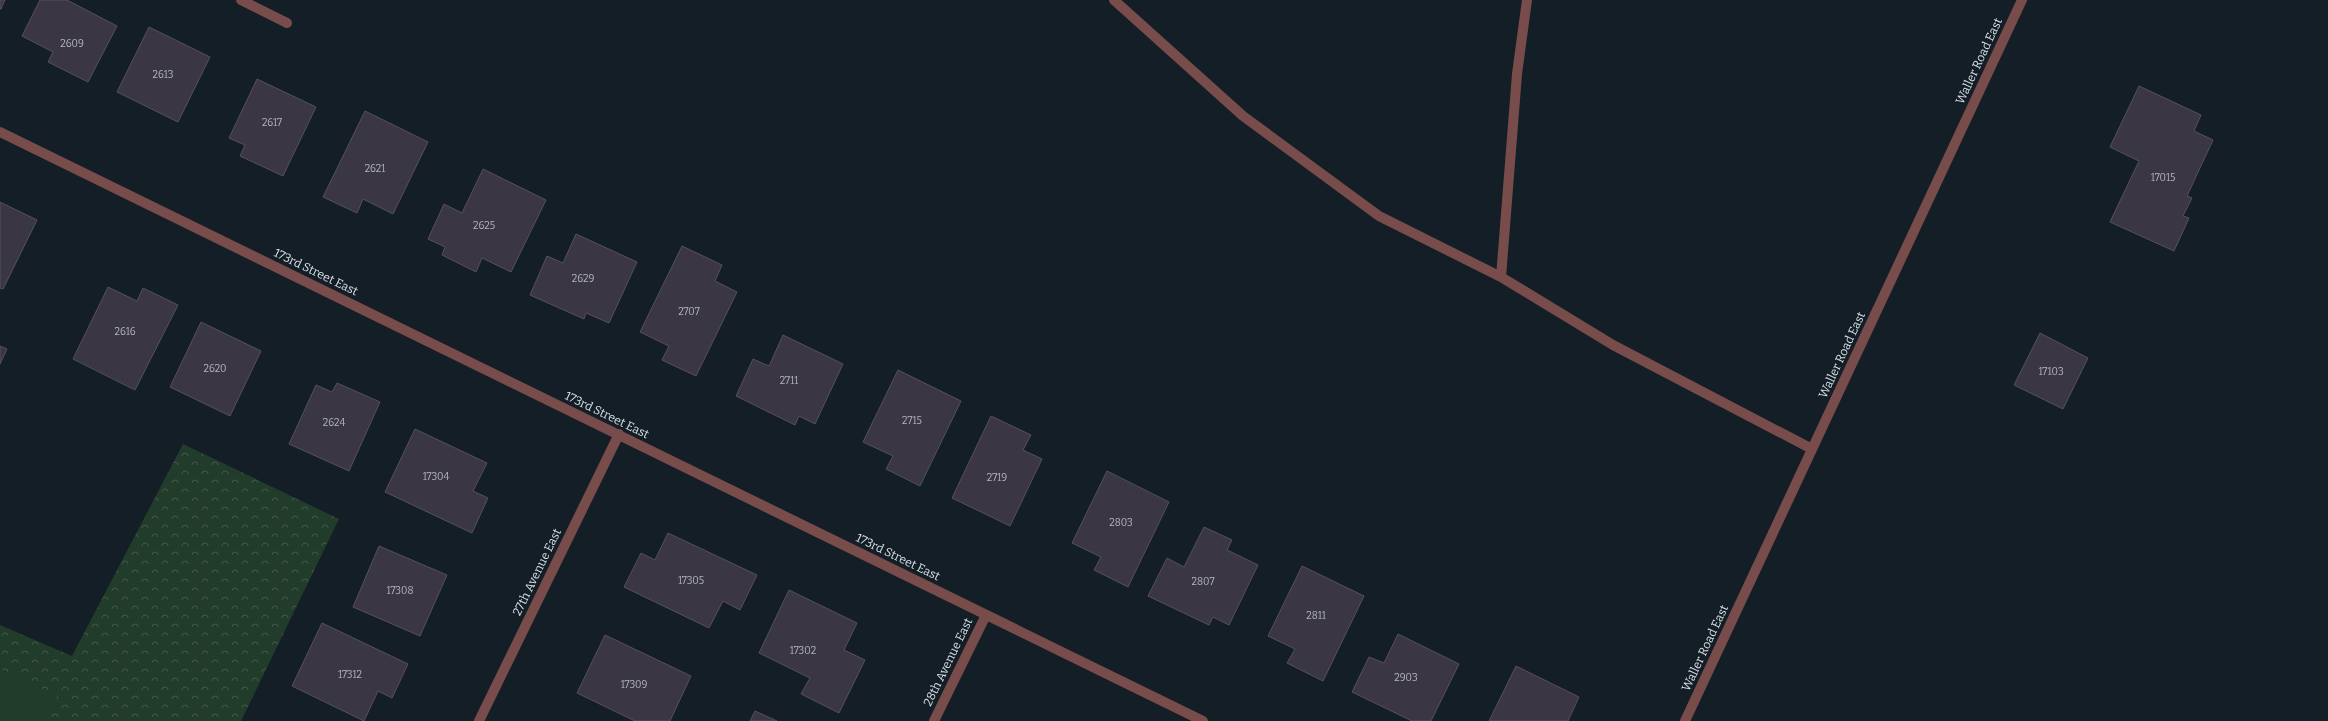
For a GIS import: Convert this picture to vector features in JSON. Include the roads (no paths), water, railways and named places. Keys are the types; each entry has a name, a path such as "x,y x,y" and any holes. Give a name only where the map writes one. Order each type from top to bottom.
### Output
{"street":[{"path":"241,0 287,23"},
{"path":"1114,0 1243,116 1379,216 1501,277 1613,345 1812,449"},
{"path":"1501,277 1517,74 1527,0"},
{"name":"Waller Road East","path":"1685,721 2022,0"},
{"name":"173rd Street East","path":"0,132 1203,721"},
{"name":"27th Avenue East","path":"480,721 619,434"},
{"name":"28th Avenue East","path":"934,721 986,615"}]}
